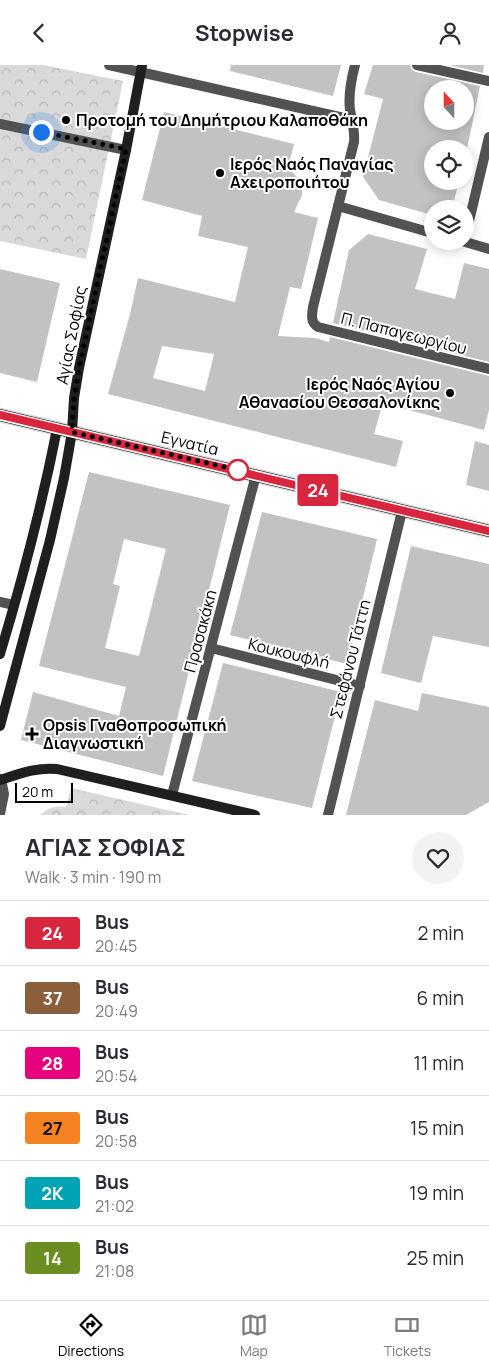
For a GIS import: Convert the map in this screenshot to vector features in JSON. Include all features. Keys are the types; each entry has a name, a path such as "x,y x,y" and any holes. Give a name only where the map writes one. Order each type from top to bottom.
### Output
{"main road":[{"name":"Αγίας Σοφίας","path":"0,726 50,540 72,432 74,398 79,368 126,149 141,69"},
{"name":"Εγνατία","path":"0,415 489,531"},
{"path":"0,655 48,474 57,429"},
{"path":"0,777 44,768 57,769 255,815"}],"street":[{"path":"109,65 141,69 353,120"},
{"path":"355,65 349,91 354,142 338,206 424,231"},
{"path":"417,65 489,81"},
{"path":"0,124 126,149"},
{"path":"474,200 489,137"},
{"name":"Π. Παπαγεωργίου","path":"338,206 312,316 314,324 318,327 489,369"},
{"path":"474,244 489,249"},
{"name":"Πρασακάκη","path":"172,795 256,475"},
{"name":"Στεφάνου Τάττη","path":"328,815 402,511"},
{"path":"0,602 14,605"},
{"name":"Κουκουφλή","path":"211,648 360,686"},
{"path":"0,777 4,794 0,814"}],"green space":[{"path":"0,65 43,65 123,81 86,259 0,241"},
{"path":"71,788 189,815 40,815 58,806 66,807"}],"building":[{"path":"231,65 341,65 333,96 230,71"},
{"path":"373,65 410,65 412,70 416,72 453,80 424,80 424,130 471,130 469,140 424,140 424,190 457,190 454,200 424,200 424,213 379,200 363,177 383,99 364,94"},
{"path":"449,65 484,65 483,73"},
{"path":"474,85 480,86 474,115"},
{"path":"164,112 294,144 288,168 300,180 302,195 294,212 318,218 301,289 290,287 278,336 315,338 329,342 330,337 489,376 489,410 484,430 383,403 374,434 403,441 396,467 108,394 138,278 235,302 248,247 198,236 202,216 142,200","holes":["162,346 214,354 205,391 153,378"]},
{"path":"368,234 424,248 427,250 415,289 455,299 464,263 489,269 489,362 333,323 349,250"},
{"path":"0,269 60,283 37,382 0,373"},
{"path":"475,441 489,445 489,491 466,485"},
{"path":"89,472 230,505 163,776 21,740 33,692 119,716 126,687 39,666","holes":["124,539 166,549 139,656 105,648 120,586 113,584"]},
{"path":"262,512 377,539 347,664 230,635"},
{"path":"411,546 489,564 489,647 433,636 421,683 381,673"},
{"path":"223,663 341,692 312,808 192,781"},
{"path":"422,693 489,707 489,802 466,815 346,815 375,700 418,711"}],"bus line":[{"name":"24","path":"0,415 489,531"}],"place":[{"name":"Προτομή του Δημήτριου Καλαποθάκη","path":"66,120"},
{"name":"Ιερός Ναός Παναγίας Αχειροποιήτου","path":"220,173"},
{"name":"Ιερός Ναός Αγίου Αθανασίου Θεσσαλονίκης","path":"450,393"},
{"name":"Opsis Γναθοπροσωπική Διαγνωστική","path":"32,734"}],"route":[{"path":"41,132 126,149 79,368 74,398 72,432 238,470"}]}
